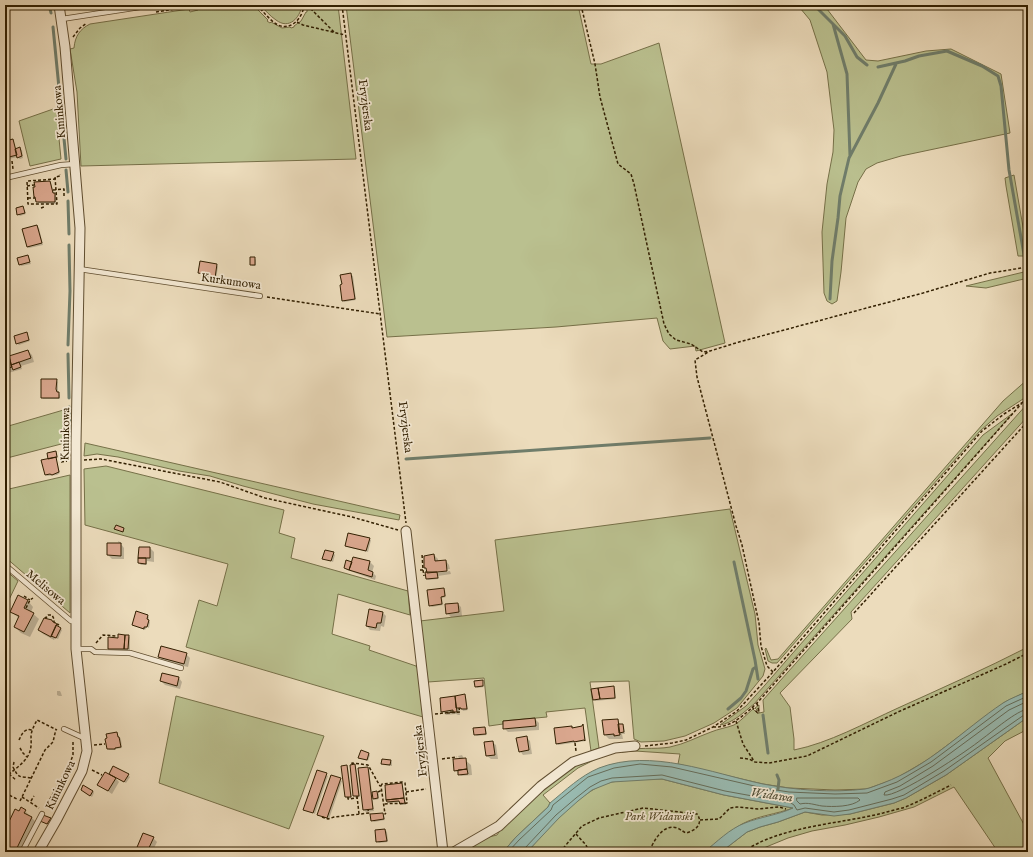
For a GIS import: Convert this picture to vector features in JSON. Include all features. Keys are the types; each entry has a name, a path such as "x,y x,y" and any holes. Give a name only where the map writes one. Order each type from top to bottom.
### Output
{"street":[{"name":"Kminkowa","path":"38,852 57,819 84,765 87,751 76,649 76,461 80,228 66,47 59,5"},
{"name":"Fryzjerska","path":"406,531 443,852"},
{"path":"454,852 499,826 540,786 573,762 615,748 635,746"}],"lane":[{"path":"115,11 117,5"},
{"path":"62,19 153,5"},
{"path":"5,178 61,165 75,164"},
{"name":"Kurkumowa","path":"80,268 260,296"},
{"name":"Melisowa","path":"5,565 71,621 76,621"},
{"path":"76,649 91,649 95,652 130,653 180,668"},
{"path":"63,730 86,739"},
{"path":"22,852 42,814"}],"path":[{"path":"155,12 200,5"},
{"path":"256,5 278,25 288,26 297,22 306,5 335,33"},
{"name":"Fryzjerska","path":"342,5 405,509 406,531"},
{"path":"581,5 595,64 600,97 618,164 631,174 664,324 676,340 691,344 703,352 710,351 923,294 990,274 1028,267"},
{"path":"74,36 83,26 90,22"},
{"path":"297,22 303,25 345,35"},
{"path":"56,179 57,204 28,204 27,181 56,179 56,177 60,176 60,174"},
{"path":"27,186 34,185"},
{"path":"53,190 64,189 64,197"},
{"path":"28,198 35,198"},
{"name":"Kurkumowa","path":"260,296 380,314"},
{"path":"710,351 695,360 697,377 734,520 742,545 759,623 761,646 767,666 773,672"},
{"path":"635,746 672,743 686,740 713,727 737,711 773,672 982,431 1028,398"},
{"path":"713,727 722,728 736,721 757,703 1023,402"},
{"path":"854,613 1028,421"},
{"path":"76,461 101,459 220,482 265,498 352,517 406,531"},
{"path":"423,570 424,576"},
{"path":"24,596 30,600"},
{"path":"26,608 28,604"},
{"path":"44,617 46,618 48,615 52,615 54,622 59,625"},
{"path":"95,644 103,635 116,636"},
{"path":"740,758 749,759 755,762 769,763 807,756 898,712 1028,653"},
{"path":"752,707 759,712 757,703"},
{"path":"441,713 460,712 460,708"},
{"path":"428,715 453,712"},
{"path":"5,778 27,757 31,749 32,730 37,720 56,729 63,730"},
{"path":"736,721 743,744 755,762"},
{"path":"19,740 23,732 28,729 32,730"},
{"path":"20,801 45,750 53,742 56,729"},
{"path":"22,797 44,810 70,764 73,755 74,737"},
{"path":"20,748 27,757"},
{"path":"432,760 457,758"},
{"path":"14,762 14,770 19,777 31,778"},
{"path":"352,764 356,762 368,765 381,786 385,814 386,813"},
{"path":"84,765 102,775"},
{"path":"9,774 16,780"},
{"path":"381,786 382,784 405,783 407,803 398,805 394,803 383,804"},
{"path":"743,852 748,848 796,830 882,813 909,806 951,785"},
{"path":"406,792 436,788"},
{"path":"378,792 382,790"},
{"path":"5,793 17,799"},
{"path":"31,802 34,796"},
{"path":"348,797 348,799 357,797 359,814"},
{"path":"700,820 719,819 730,808 737,807 758,809 779,807 786,809"},
{"path":"560,852 582,826 594,820 643,808 674,812 691,812 697,814 700,823 696,828 686,833 676,827 668,828 660,833 649,852"},
{"path":"322,816 328,819 369,813 368,810"},
{"path":"576,834 590,852"}],"green space":[{"path":"217,5 217,7 226,5 253,5 253,7 256,10 257,9 270,23 271,22 282,28 291,28 301,21 307,12 307,5 338,5 356,159 81,166 77,92 70,49 74,48 77,36 83,28 90,24 189,9 190,12 198,10 198,8"},
{"path":"260,5 302,5 296,18 285,24 281,23 270,15"},
{"path":"346,5 578,5 591,64 601,64 659,43 725,343 696,351 695,346 670,349 663,341 657,318 556,327 387,337"},
{"path":"803,5 845,5 827,9 866,60 878,61 926,51 951,49 1001,74 1010,133 901,156 877,163 866,169 858,182 846,218 837,301 832,304 827,301 824,293 822,232 827,184 833,152 834,130 827,72 810,20 800,8"},
{"path":"56,108 61,159 30,166 19,121"},
{"path":"1014,175 1028,256 1018,256 1005,178"},
{"path":"1028,271 1028,278 986,288 966,286"},
{"path":"1028,379 1028,393 1023,399 997,416 980,431 777,663 768,661 765,649 766,648 771,660 778,659 1003,401"},
{"path":"1028,403 1028,416 851,612 852,619 780,693 790,707 794,750 820,743 847,732 980,671 1028,647 1028,691 1005,702 929,759 895,779 867,789 835,790 789,788 763,784 678,764 680,754 635,751 622,752 634,749 675,746 734,725 753,709 758,714 759,712 764,712 763,700"},
{"path":"67,409 69,442 7,458 9,489 70,475 70,613 5,557 5,427"},
{"path":"1013,413 754,704 734,720 720,725 746,706 983,435"},
{"path":"85,443 400,515 399,520 313,504 210,476 179,471 118,457 97,454 84,456"},
{"path":"106,466 284,510 279,533 295,538 291,558 408,591 410,615 338,594 332,634 370,646 369,650 416,666 418,669 423,717 186,647 199,600 217,606 228,564 85,525 84,469"},
{"path":"730,509 755,614 758,645 765,669 763,676 737,708 714,723 685,736 664,741 641,742 634,739 629,681 590,682 599,748 591,751 585,708 546,712 547,717 503,721 503,724 489,726 484,678 428,682 420,621 504,611 495,540"},
{"path":"5,570 18,581 5,608"},
{"path":"176,696 324,736 289,829 159,783"},
{"path":"759,705 759,712 755,708"},
{"path":"1028,717 1028,729 1005,741 988,758 1028,832 1028,852 998,852 954,787 914,807 845,825 812,831 788,838 754,852 721,852 747,832 805,812 822,815 850,814 894,803 906,798 946,775"},
{"path":"598,758 578,768 543,795 550,803 548,807 516,837 503,852 463,852 489,837 497,835 501,829 550,782 574,765"},
{"name":"Park Widawski","path":"662,779 724,795 793,808 742,824 704,852 527,852 566,811 589,792 612,782"}],"water":[{"name":"Widawa","path":"1028,691 1028,717 946,775 906,798 894,803 850,814 834,816 805,812 747,832 721,852 704,852 728,832 739,826 793,808 724,795 662,779 612,782 592,790 578,801 559,818 527,852 503,852 516,837 548,807 550,803 579,779 599,768 619,762 660,761 681,764 763,784 788,788 827,791 865,789 900,776 916,767 945,747 988,713 1012,698"}],"building":[{"path":"13,139 17,155 5,158 5,141"},
{"path":"20,147 22,156 17,158 15,149"},
{"path":"50,181 53,193 55,193 55,202 36,202 33,187 35,187 34,182"},
{"path":"23,206 25,213 17,215 16,208"},
{"path":"37,225 42,243 27,247 22,229"},
{"path":"28,255 30,262 19,265 17,258"},
{"path":"250,257 255,257 255,265 250,265"},
{"path":"200,261 217,264 215,278 198,273"},
{"path":"351,273 355,299 342,301 340,285 342,284 340,275"},
{"path":"27,332 29,340 16,344 14,336"},
{"path":"28,350 31,358 11,365 9,356"},
{"path":"9,356 12,367 5,369 5,357"},
{"path":"19,362 21,367 13,370 11,365"},
{"path":"41,379 57,379 56,389 57,392 59,392 59,398 41,398"},
{"path":"56,451 57,457 48,459 47,453"},
{"path":"56,457 59,472 52,475 45,475 41,460"},
{"path":"116,525 124,528 123,532 114,529"},
{"path":"348,533 370,538 366,551 345,546"},
{"path":"107,543 121,543 121,556 107,555"},
{"path":"139,547 150,547 150,558 138,558"},
{"path":"325,550 334,552 331,561 322,559"},
{"path":"434,554 435,561 446,560 447,571 427,573 426,568 424,568 424,556"},
{"path":"353,557 370,561 368,570 373,572 372,577 349,570"},
{"path":"138,558 146,558 146,564 138,563"},
{"path":"346,560 352,562 349,570 344,568"},
{"path":"425,572 437,572 438,578 426,579"},
{"path":"444,588 445,596 441,597 442,604 429,606 427,590"},
{"path":"18,595 28,600 24,608 34,613 24,632 14,627 19,616 10,612"},
{"path":"458,603 459,612 446,614 445,604"},
{"path":"369,609 383,612 381,623 377,623 376,628 366,626"},
{"path":"136,611 148,615 147,619 149,620 147,627 144,627 144,629 132,625"},
{"path":"44,618 52,620 57,624 51,637 38,630"},
{"path":"56,625 61,628 56,638 51,636"},
{"path":"118,634 125,635 124,649 108,649 108,637 118,638"},
{"path":"125,635 129,635 128,649 124,649"},
{"path":"161,646 187,653 184,664 158,657"},
{"path":"162,673 179,677 177,686 160,681"},
{"path":"483,680 483,686 475,687 474,681"},
{"path":"614,686 615,698 600,699 598,688"},
{"path":"598,688 600,699 593,700 591,689"},
{"path":"465,694 467,709 456,708 455,696"},
{"path":"455,696 457,712 453,712 453,710 441,712 440,698"},
{"path":"535,718 536,726 503,729 503,721"},
{"path":"618,719 620,735 604,735 602,720"},
{"path":"583,724 585,741 556,744 554,728 572,726 572,728 582,726"},
{"path":"618,724 623,724 624,732 619,733"},
{"path":"485,727 486,734 474,735 473,728"},
{"path":"117,732 121,747 107,749 105,739 107,738 106,734"},
{"path":"527,736 529,750 519,752 516,738"},
{"path":"493,741 495,755 486,756 484,742"},
{"path":"361,750 369,753 367,760 358,758"},
{"path":"466,758 467,769 454,771 453,759"},
{"path":"382,759 391,760 390,765 381,764"},
{"path":"355,764 359,796 353,796 350,765"},
{"path":"347,765 351,797 345,797 341,766"},
{"path":"113,766 129,774 124,782 109,774"},
{"path":"368,767 373,809 363,810 358,768"},
{"path":"467,769 468,774 458,775 458,770"},
{"path":"317,770 327,773 313,813 303,810"},
{"path":"105,772 116,778 108,791 97,785"},
{"path":"331,775 341,778 327,818 317,815"},
{"path":"402,783 404,798 386,800 385,785"},
{"path":"83,785 93,791 90,796 81,790"},
{"path":"377,791 378,798 373,799 372,792"},
{"path":"404,798 405,803 400,804 399,801 387,802 386,800"},
{"path":"21,807 26,810 24,813 32,817 15,852 5,852 5,830 15,809 19,811"},
{"path":"383,813 384,819 371,821 370,814"},
{"path":"43,815 51,818 47,824 40,821"},
{"path":"385,829 387,841 376,842 375,830"},
{"path":"143,833 154,837 147,852 135,852"}],"waterway":[{"path":"49,5 51,13"},
{"path":"814,5 845,36 857,57 867,65"},
{"path":"833,24 847,74 850,156"},
{"path":"53,27 66,159"},
{"path":"878,67 905,61 919,56 947,51 982,66 998,76 1001,86 1009,170 1025,260"},
{"path":"830,299 832,261 840,196 849,158 878,103 896,64"},
{"path":"66,170 68,192"},
{"path":"68,201 69,234"},
{"path":"68,345 70,291 69,245"},
{"path":"68,354 69,398"},
{"path":"69,407 70,439"},
{"path":"406,459 710,438"},
{"path":"734,562 758,679"},
{"path":"728,709 741,698 746,691 753,669 756,667"},
{"path":"763,715 768,753"},
{"name":"Widawa","path":"777,775 779,780 778,789"}]}
